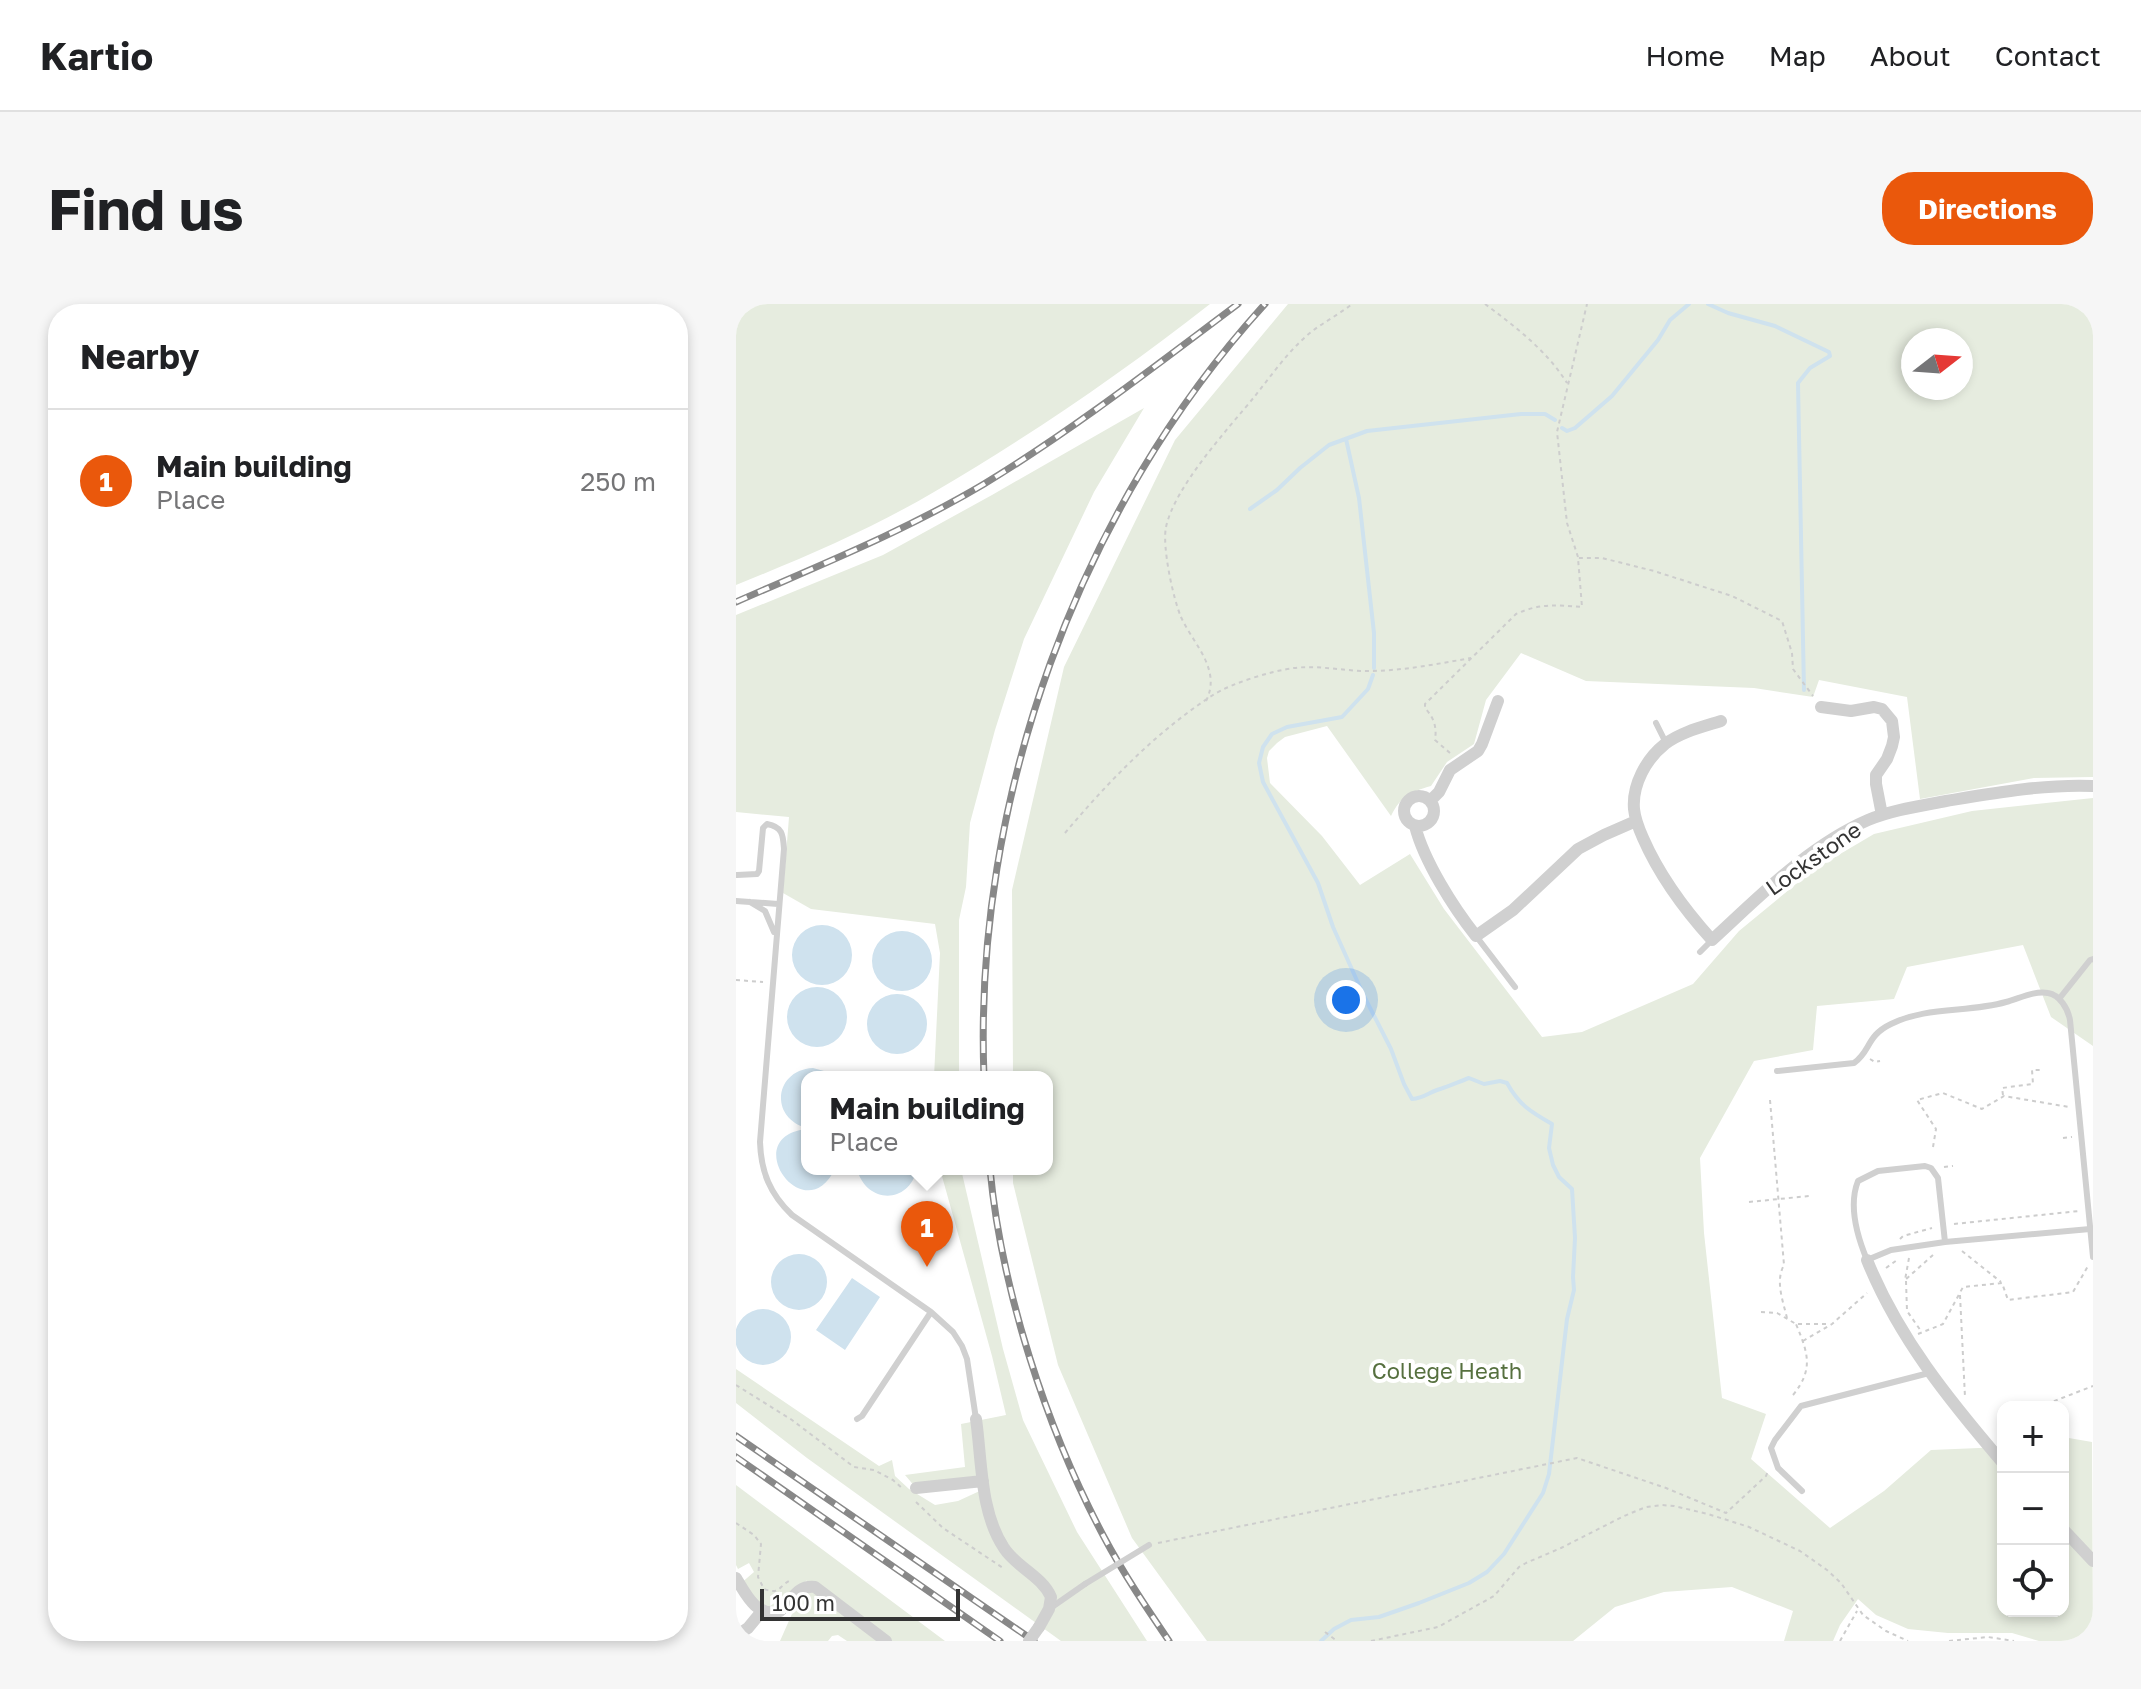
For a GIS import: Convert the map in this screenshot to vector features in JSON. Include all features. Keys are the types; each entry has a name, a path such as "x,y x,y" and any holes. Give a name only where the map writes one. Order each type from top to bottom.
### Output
{"street":[{"path":"1431,800 1439,792 1450,770 1474,754 1482,744 1498,701"},
{"name":"Lockstone","path":"1821,707 1851,711 1874,707 1882,709 1892,721 1892,746 1876,775 1882,815"},
{"path":"1712,940 1676,898 1657,868 1636,821 1633,804 1635,790 1648,761 1666,743 1687,732 1721,721"},
{"name":"Lockstone","path":"1712,940 1795,866 1867,821 1923,805 2033,788 2093,786"},
{"path":"1415,826 1425,825 1433,819 1435,809 1431,800 1422,795 1408,800 1405,815 1415,826 1426,858 1476,936 1513,910 1578,849 1636,821"},
{"path":"1867,1260 1880,1278 1896,1321 1929,1373 1997,1456"},
{"path":"976,1419 983,1481 995,1532 1012,1558 1047,1589 1051,1597 1049,1609 1029,1641"},
{"path":"916,1488 983,1481"},
{"path":"2069,1535 2093,1561"},
{"path":"736,1578 752,1603 762,1611 774,1613 780,1611 801,1588 815,1587 886,1641"},
{"path":"736,1636 748,1628 762,1611"}],"lane":[{"path":"1656,723 1666,743"},
{"path":"737,875 754,875 759,871 763,828 767,824 780,829 784,849 760,1142 770,1187 781,1204 808,1227 931,1312 953,1332 967,1359 976,1419"},
{"path":"736,901 778,904"},
{"path":"750,902 765,911 775,938"},
{"path":"1476,936 1515,987"},
{"name":"Lockstone","path":"1700,952 1712,940"},
{"path":"2059,999 2093,959"},
{"path":"1777,1071 1854,1063 1876,1033 1907,1017 1993,1006 2046,992 2059,999 2070,1020 2093,1257"},
{"path":"1945,1242 1938,1178 1931,1168 1891,1169 1867,1175 1858,1181 1854,1193 1855,1224 1867,1260 1891,1250 1945,1242 2090,1229"},
{"path":"857,1419 862,1416 931,1312"},
{"path":"1802,1491 1778,1468 1771,1448 1801,1406 1929,1373"},
{"path":"1049,1609 1149,1545"}],"path":[{"path":"1206,701 1211,682 1210,671 1181,617 1172,589 1165,530 1169,515 1208,451 1291,351 1314,330 1352,304"},
{"path":"1485,304 1546,356 1569,386"},
{"path":"1459,762 1435,740 1433,718 1425,704 1516,614 1533,607 1555,604 1582,607 1578,558 1567,523 1557,432 1587,304"},
{"path":"1578,558 1602,558 1654,571 1732,596 1782,621 1792,653 1793,669 1809,690"},
{"path":"1065,833 1106,785 1190,711 1214,694 1293,668 1379,671 1472,658"},
{"path":"736,980 772,983"},
{"path":"2004,1096 2002,1088 2033,1084 2032,1070 2041,1070"},
{"path":"1933,1147 1936,1129 1917,1100 1943,1093 1982,1109 2004,1096 2078,1108"},
{"path":"1770,1100 1784,1265 1780,1289 1787,1318"},
{"path":"1749,1202 1809,1196"},
{"path":"1891,1250 1903,1236 1943,1225 2088,1210"},
{"path":"1960,1241 1961,1250 2002,1283 2008,1300 2073,1292 2093,1257"},
{"path":"1905,1280 1934,1254 1922,1256"},
{"path":"1909,1258 1905,1280 1907,1311 1922,1332"},
{"path":"1803,1341 1832,1324 1897,1260"},
{"path":"1911,1336 1943,1324 1963,1287 2002,1283"},
{"path":"1959,1293 1966,1406"},
{"path":"1761,1312 1777,1313 1796,1324 1832,1324"},
{"path":"1793,1395 1802,1385 1808,1365 1796,1324"},
{"path":"736,1385 792,1420 854,1467 874,1470 893,1480 943,1528 1005,1569"},
{"path":"2054,1401 2093,1386"},
{"path":"1149,1545 1577,1458 1666,1488 1726,1513 1766,1476 1772,1454"},
{"path":"1371,1641 1438,1627 1494,1596 1526,1563 1624,1516 1655,1505 1674,1506 1725,1519 1800,1551 1841,1583 1858,1610 1886,1631 1908,1641"},
{"path":"736,1523 761,1544 758,1577 764,1589 772,1592 780,1590 795,1579"},
{"path":"1840,1641 1858,1610"},
{"path":"1325,1632 1337,1641"},
{"path":"1949,1641 1984,1640 1988,1637 2014,1641"}],"green space":[{"path":"736,304 1210,304 1075,403 934,492 836,542 736,585"},
{"name":"College Heath","path":"1288,304 2093,304 2093,777 2034,778 1920,799 1907,697 1819,680 1813,697 1754,688 1586,681 1521,653 1486,700 1474,744 1447,762 1431,786 1403,799 1391,816 1327,726 1285,737 1269,751 1267,758 1270,783 1322,836 1360,885 1410,854 1444,909 1542,1037 1582,1032 1693,984 1739,931 1813,870 1874,834 1972,811 2093,798 2093,1046 2051,1017 2023,945 1907,967 1894,999 1817,1006 1813,1050 1754,1061 1700,1158 1704,1233 1722,1398 1766,1414 1751,1459 1830,1528 1884,1491 1931,1450 1997,1447 1997,1617 2069,1617 2069,1438 2092,1442 2093,1641 2039,1641 2012,1633 1948,1633 1908,1629 1876,1615 1858,1599 1833,1641 1784,1641 1793,1611 1732,1587 1664,1592 1615,1607 1573,1641 1207,1641 1132,1538 1058,1365 1013,1183 1013,1175 1053,1175 1053,1071 1013,1071 1012,890 1064,667 1175,440"},
{"path":"1144,408 1094,492 1024,639 995,730 970,823 966,887 959,920 959,1071 934,1071 940,953 935,924 811,909 783,893 789,817 736,812 736,615 883,555"},
{"path":"942,1175 962,1175 1023,1420 1077,1532 1147,1641 1061,1641 807,1458 736,1403 736,1369 879,1466 892,1460 895,1476 935,1505 958,1501 984,1489 983,1481 916,1488 905,1475 965,1467 961,1424 1006,1415"},
{"path":"736,1485 945,1641 847,1641 838,1635 828,1641 780,1641 807,1580 780,1611 762,1611 740,1584 754,1572 749,1563 738,1569 736,1565"}],"water":[{"path":"822,925 833,927 843,934 850,944 850,966 843,976 833,983 822,985 811,983 801,976 794,966 792,955 794,944 801,934 811,927"},
{"path":"902,931 913,933 923,940 930,950 930,972 923,982 913,989 902,991 891,989 881,982 874,972 872,961 874,950 881,940 891,933"},
{"path":"817,987 828,989 838,996 845,1006 845,1028 838,1038 828,1045 817,1047 806,1045 796,1038 789,1028 787,1017 789,1006 796,996 806,989"},
{"path":"897,994 908,996 918,1003 925,1013 925,1035 918,1045 908,1052 897,1054 886,1052 876,1045 869,1035 867,1024 869,1013 876,1003 886,996"},
{"path":"813,1068 824,1071 801,1071 801,1126 786,1115 781,1095 790,1077 800,1071"},
{"path":"801,1131 801,1175 830,1175 822,1186 808,1190 794,1186 783,1175 777,1161 777,1147 787,1135"},
{"path":"860,1175 914,1175 906,1189 887,1196 869,1189"},
{"path":"799,1254 819,1262 827,1282 819,1302 799,1310 779,1302 771,1282 779,1262"},
{"path":"852,1278 880,1297 845,1350 816,1330"},
{"path":"763,1309 783,1317 791,1337 783,1357 763,1365 743,1357 735,1337 743,1317"}],"waterway":[{"path":"1562,428 1567,431 1575,428 1612,396 1658,340 1670,320 1689,304"},
{"path":"1708,304 1775,326 1829,352 1830,356 1810,368 1798,383 1804,690"},
{"path":"1250,509 1329,445 1367,431 1521,414 1545,414 1555,420"},
{"path":"1346,439 1359,498 1374,633 1374,668"},
{"path":"1321,1641 1351,1620 1379,1617 1469,1583 1487,1572 1504,1554 1543,1493 1549,1474 1567,1319 1574,1290 1572,1189 1559,1177 1553,1165 1549,1148 1552,1124 1526,1107 1507,1083 1500,1081 1484,1084 1469,1078 1412,1099 1333,927 1318,883 1263,782 1259,763 1263,747 1272,734 1287,727 1342,717 1368,689 1373,675"}],"railway":[{"path":"736,602 893,532 984,484 1082,420 1238,304"},
{"path":"984,1071 985,973 997,868 1019,765 1050,664 1091,566 1141,472 1199,385 1265,304"},
{"path":"991,1175 1004,1262 1046,1405 1104,1537 1169,1641"},
{"path":"736,1436 1034,1641"},
{"path":"736,1457 1000,1641"}],"place":[{"name":"Main building","path":"927,1267"}]}
